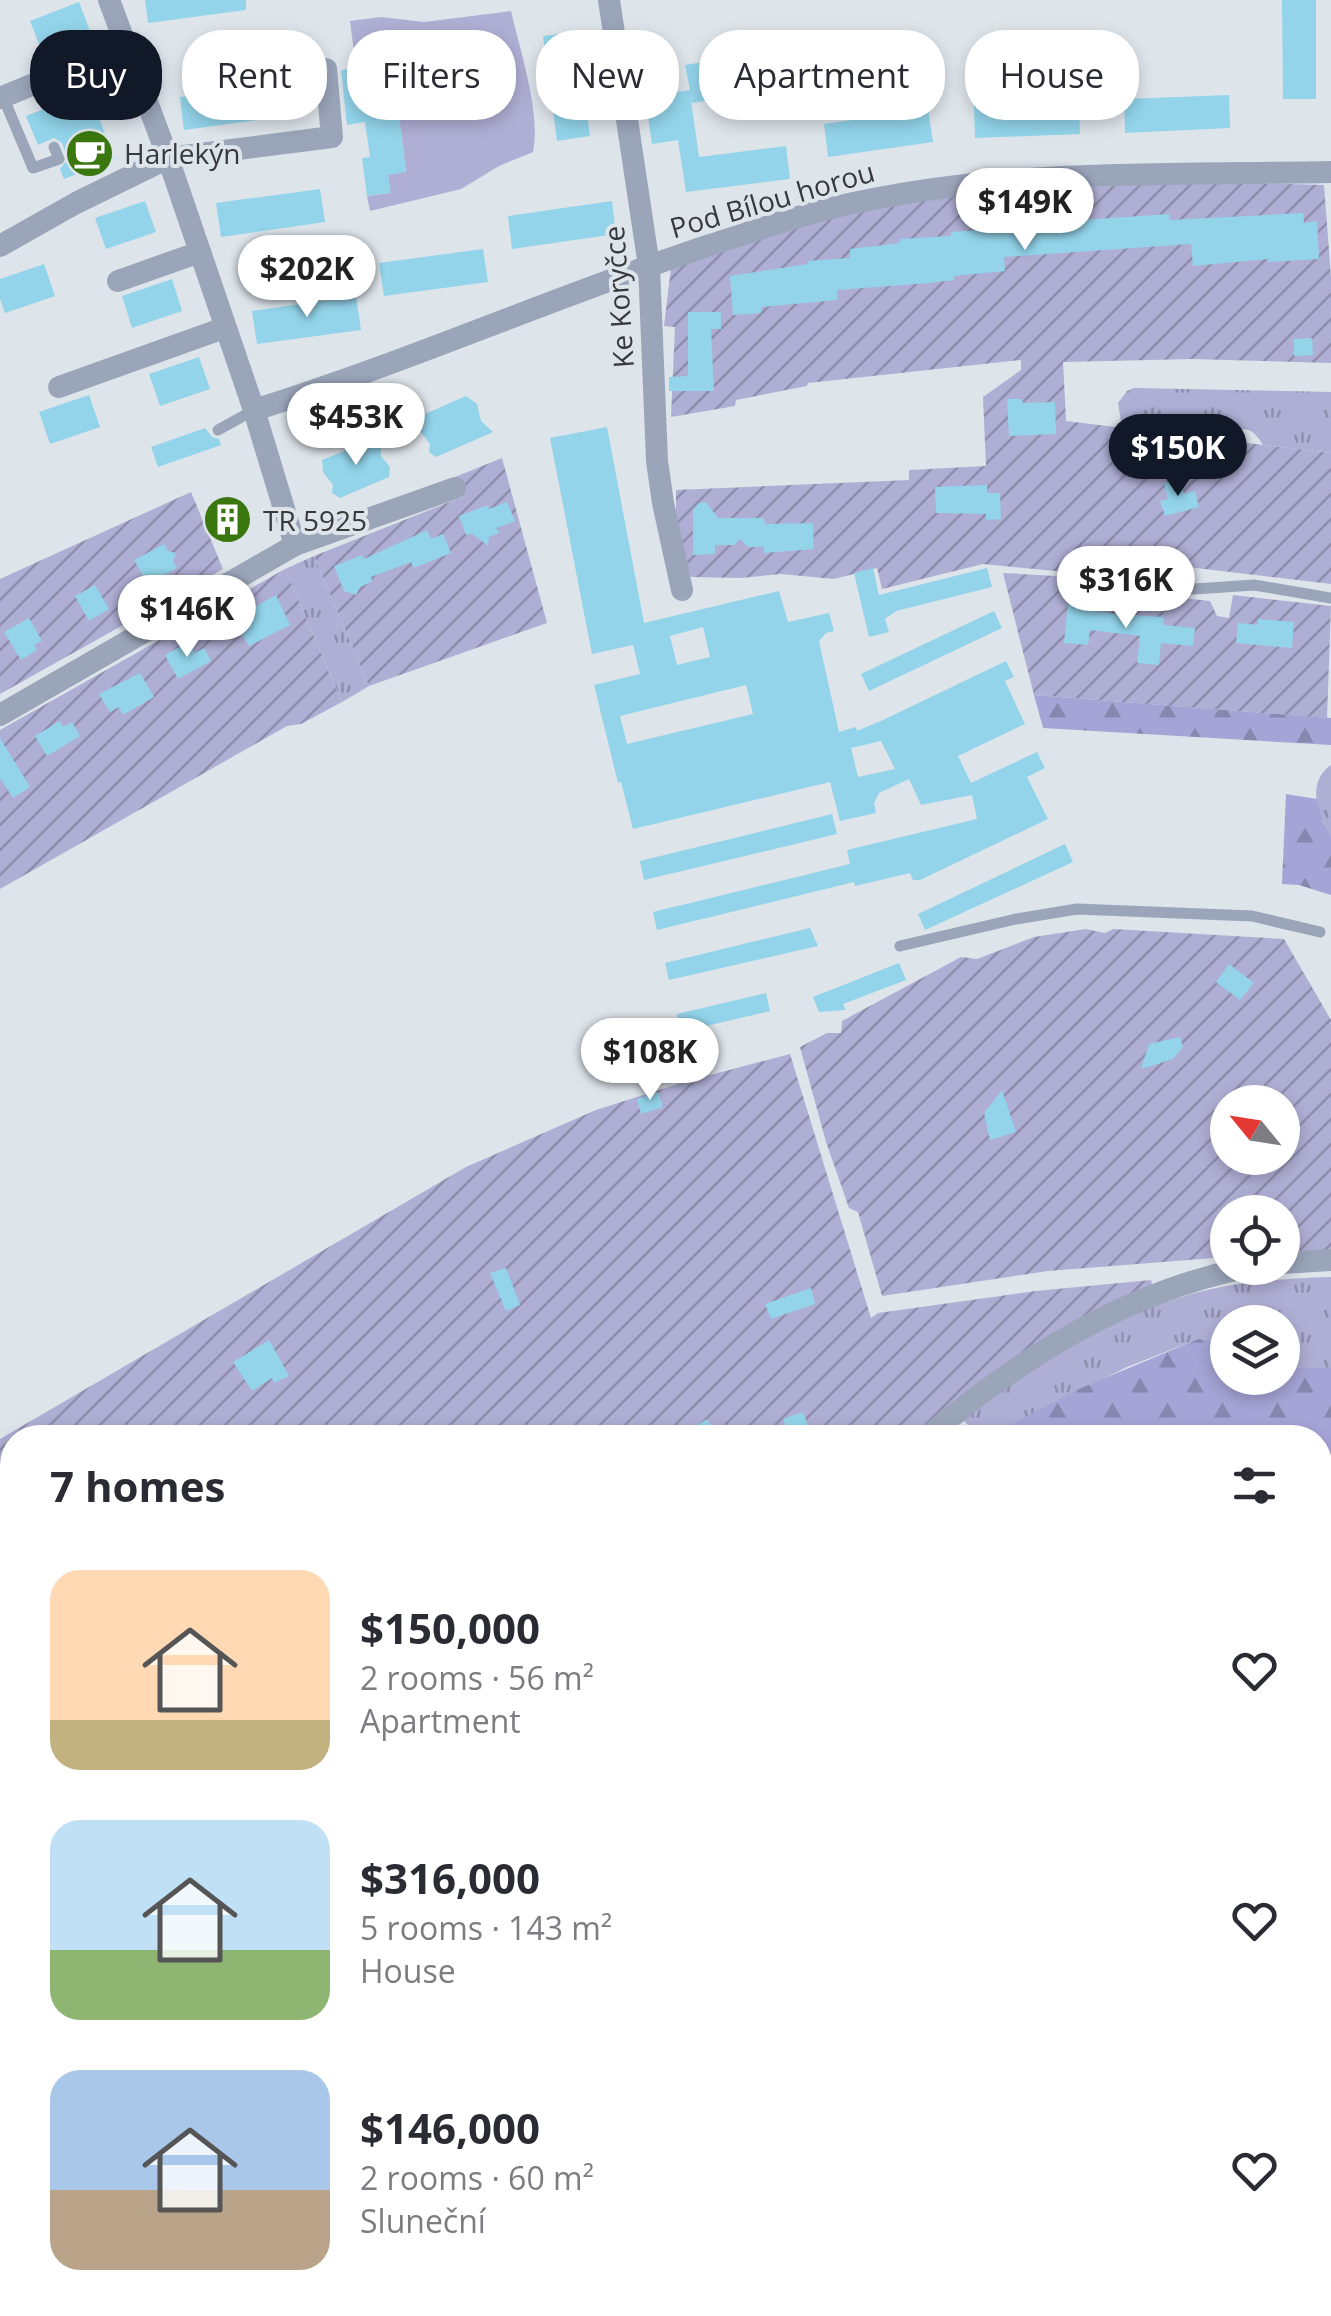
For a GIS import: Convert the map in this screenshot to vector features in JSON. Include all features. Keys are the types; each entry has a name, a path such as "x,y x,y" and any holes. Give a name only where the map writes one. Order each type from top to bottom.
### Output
{"street":[{"path":"109,0 119,30"},
{"name":"Ke Koryčce","path":"609,0 648,266 662,504 682,590"},
{"path":"0,246 168,158 332,137 327,80"},
{"path":"2,97 30,86"},
{"path":"153,120 254,410 295,545"},
{"name":"Pod Bílou horou","path":"254,410 308,394 648,266 863,200 982,182 1087,175 1331,172"},
{"path":"118,281 200,252"},
{"path":"59,387 224,328"},
{"path":"0,715 295,545 455,488"},
{"path":"1300,1261 1331,1260"},
{"path":"941,1425 983,1390 1065,1339 1126,1308 1210,1276"}],"lane":[{"path":"2,97 33,168 58,159 54,148"},
{"path":"218,430 254,410"},
{"path":"1091,576 1195,589 1254,584 1331,598"},
{"path":"900,946 1077,909 1252,916 1320,932"}],"green space":[{"path":"511,11 516,30 351,30 350,21 381,17 424,22"},
{"path":"516,31 532,100 533,152 499,166 461,189 370,211 367,196 390,193 388,175 406,171 399,120 516,120"},
{"path":"1247,183 1324,185 1331,277 1331,363 1192,359 1063,362 1066,421 1331,453 1331,584 1188,567 1180,583 983,564 882,589 877,568 834,579 781,574 691,577 676,513 676,490 909,480 909,470 986,466 983,397 1021,370 1021,360 808,383 736,400 735,406 671,417 675,327 664,326 671,268 821,220 913,201 1038,189"},
{"path":"1134,388 1331,392 1331,453 1263,445 1245,429 1222,439 1128,426 1121,422 1118,403"},
{"path":"502,458 547,623 369,686 314,556 462,497 455,477"},
{"path":"191,492 223,569 0,694 0,579"},
{"path":"314,556 369,686 342,702 285,569"},
{"path":"285,569 342,702 301,724 287,726 0,889 0,730"},
{"path":"1003,573 1090,578 1090,588 1210,601 1217,616 1229,618 1233,595 1331,606 1327,718 1034,695"},
{"path":"1034,695 1331,718 1331,745 1043,728"},
{"path":"1331,765 1331,836 1318,808 1316,789 1323,772"},
{"path":"1286,794 1317,799 1331,836 1331,895 1282,884"},
{"path":"1086,929 1105,933 1113,929 1284,939 1331,1020 1331,1252 1300,1253 1300,1195 1210,1195 1210,1258 1048,1271 882,1296 858,1212 849,1208 826,1142 800,1047 827,1033 841,1033 842,1021 961,957 977,959 1034,937"},
{"path":"790,1054 871,1318 878,1313 1036,1291 1151,1280 1153,1289 984,1381 929,1425 24,1425 466,1167 596,1110"},
{"path":"1331,1277 1331,1368 1300,1368 1300,1305 1210,1305 1210,1340 1198,1339 1127,1367 1012,1425 968,1425 961,1418 1092,1335 1127,1317 1233,1285 1300,1285 1300,1278"},
{"path":"1198,1339 1210,1340 1210,1395 1300,1395 1300,1368 1331,1368 1331,1425 1011,1425 1079,1389"}],"building":[{"path":"145,0 246,0 246,10 148,23"},
{"path":"1282,0 1316,0 1316,99 1283,99"},
{"path":"79,2 90,30 33,30 30,21"},
{"path":"699,63 699,102 692,103 690,93 699,157 786,146 790,179 686,192 678,140 652,144 648,120 679,120 679,92 690,90 685,65"},
{"path":"347,69 347,120 399,120 406,172 388,175 391,193 367,196 362,158 370,157 365,122 347,125 341,70"},
{"path":"1229,95 1230,128 1125,133 1125,120 1139,120 1139,98"},
{"path":"30,114 30,120 100,120 115,159 64,179 60,169 68,159 62,143 54,138 38,145 26,116"},
{"path":"183,120 258,120 184,130"},
{"path":"554,120 588,120 590,136 557,141"},
{"path":"930,120 933,142 828,157 824,124"},
{"path":"974,120 1080,120 1080,134 975,138"},
{"path":"320,189 325,222 221,237 216,203"},
{"path":"1066,192 1069,221 1169,214 1170,220 1303,213 1304,223 1317,221 1319,259 1193,266 1191,244 1004,257 1005,271 954,276 954,280 929,283 837,290 837,300 761,307 761,313 733,315 730,276 808,261 850,258 850,249 900,243 900,239 951,236 951,232 1055,219 1056,193"},
{"path":"145,201 156,232 106,249 95,218"},
{"path":"612,201 616,234 512,249 508,216"},
{"path":"483,249 488,282 384,296 379,263"},
{"path":"44,264 55,296 5,313 0,279"},
{"path":"172,279 182,311 132,328 122,296"},
{"path":"356,296 361,330 257,344 252,311"},
{"path":"688,312 721,312 721,329 711,329 714,391 669,391 669,377 688,376"},
{"path":"1312,338 1313,355 1294,356 1294,339"},
{"path":"199,357 210,389 160,406 149,374"},
{"path":"89,395 100,427 50,444 39,412"},
{"path":"466,396 477,404 481,421 493,432 436,457 429,452 430,444 419,430 418,417"},
{"path":"1007,399 1055,402 1056,434 1009,436"},
{"path":"607,427 644,623 779,591 788,622 829,613 834,631 819,641 839,732 856,727 857,731 883,720 1006,661 1014,677 1005,681 1025,724 958,756 971,783 1037,752 1045,768 1027,777 1048,819 920,880 913,880 910,873 855,886 854,882 657,930 653,912 850,864 847,850 977,819 972,795 921,805 909,779 879,793 874,803 876,813 840,821 830,782 633,829 594,685 640,674 633,645 592,654 550,438","holes":["703,627 710,657 677,665 670,636","746,685 753,714 627,744 620,716","881,741 895,769 858,777 851,748"]},
{"path":"205,428 221,445 158,467 151,447"},
{"path":"380,437 381,456 390,467 389,477 340,498 332,493 333,485 323,472 322,460"},
{"path":"1179,479 1184,494 1195,491 1199,507 1165,516 1160,501 1168,499 1164,483"},
{"path":"987,485 987,493 1000,493 1001,519 986,520 986,514 936,513 935,487"},
{"path":"507,502 515,521 497,528 499,533 489,537 488,546 471,533 466,535 459,516"},
{"path":"706,502 718,518 764,518 765,524 813,523 814,549 764,553 764,547 748,547 740,539 734,545 715,545 715,554 693,555 693,510"},
{"path":"427,530 431,539 443,534 451,553 414,568 411,562 371,577 372,582 360,587 356,595 344,591 334,566 362,555 364,559"},
{"path":"164,544 168,551 176,553 173,561 177,568 148,584 134,560"},
{"path":"873,568 879,595 987,568 992,587 896,611 885,619 889,632 869,637 854,573"},
{"path":"95,585 109,609 89,621 75,596"},
{"path":"276,595 290,625 249,646 235,622"},
{"path":"1068,604 1092,606 1091,610 1114,614 1164,617 1163,625 1195,628 1193,646 1161,643 1159,665 1137,663 1140,636 1090,630 1088,645 1064,643"},
{"path":"994,611 1002,628 869,691 861,674"},
{"path":"29,618 42,641 34,645 37,650 21,660 4,632"},
{"path":"1258,619 1294,622 1292,648 1236,643 1238,623 1258,625"},
{"path":"188,642 195,653 204,648 211,661 178,679 165,655"},
{"path":"140,673 154,697 123,715 119,707 110,712 99,694"},
{"path":"60,721 63,727 72,722 80,736 47,756 35,736"},
{"path":"0,738 30,787 13,798 0,778"},
{"path":"832,814 837,834 644,880 640,861"},
{"path":"1065,844 1073,862 925,930 918,914"},
{"path":"810,928 818,946 669,980 665,963"},
{"path":"899,963 906,980 843,1004 846,1010 819,1012 813,997"},
{"path":"1229,964 1254,983 1240,1000 1216,982"},
{"path":"766,993 770,1011 681,1032 677,1014"},
{"path":"1180,1037 1183,1047 1173,1059 1141,1069 1149,1044"},
{"path":"1002,1090 1016,1132 990,1140 984,1113"},
{"path":"658,1092 663,1107 641,1114 637,1099"},
{"path":"506,1268 520,1305 506,1311 490,1273"},
{"path":"811,1288 815,1304 771,1319 765,1304"},
{"path":"269,1340 289,1376 274,1383 272,1378 252,1391 233,1362"},
{"path":"803,1412 808,1425 785,1425 783,1419"}],"place":[{"name":"Harlekýn","path":"89,153"},
{"name":"TR 5925","path":"228,520"}]}
